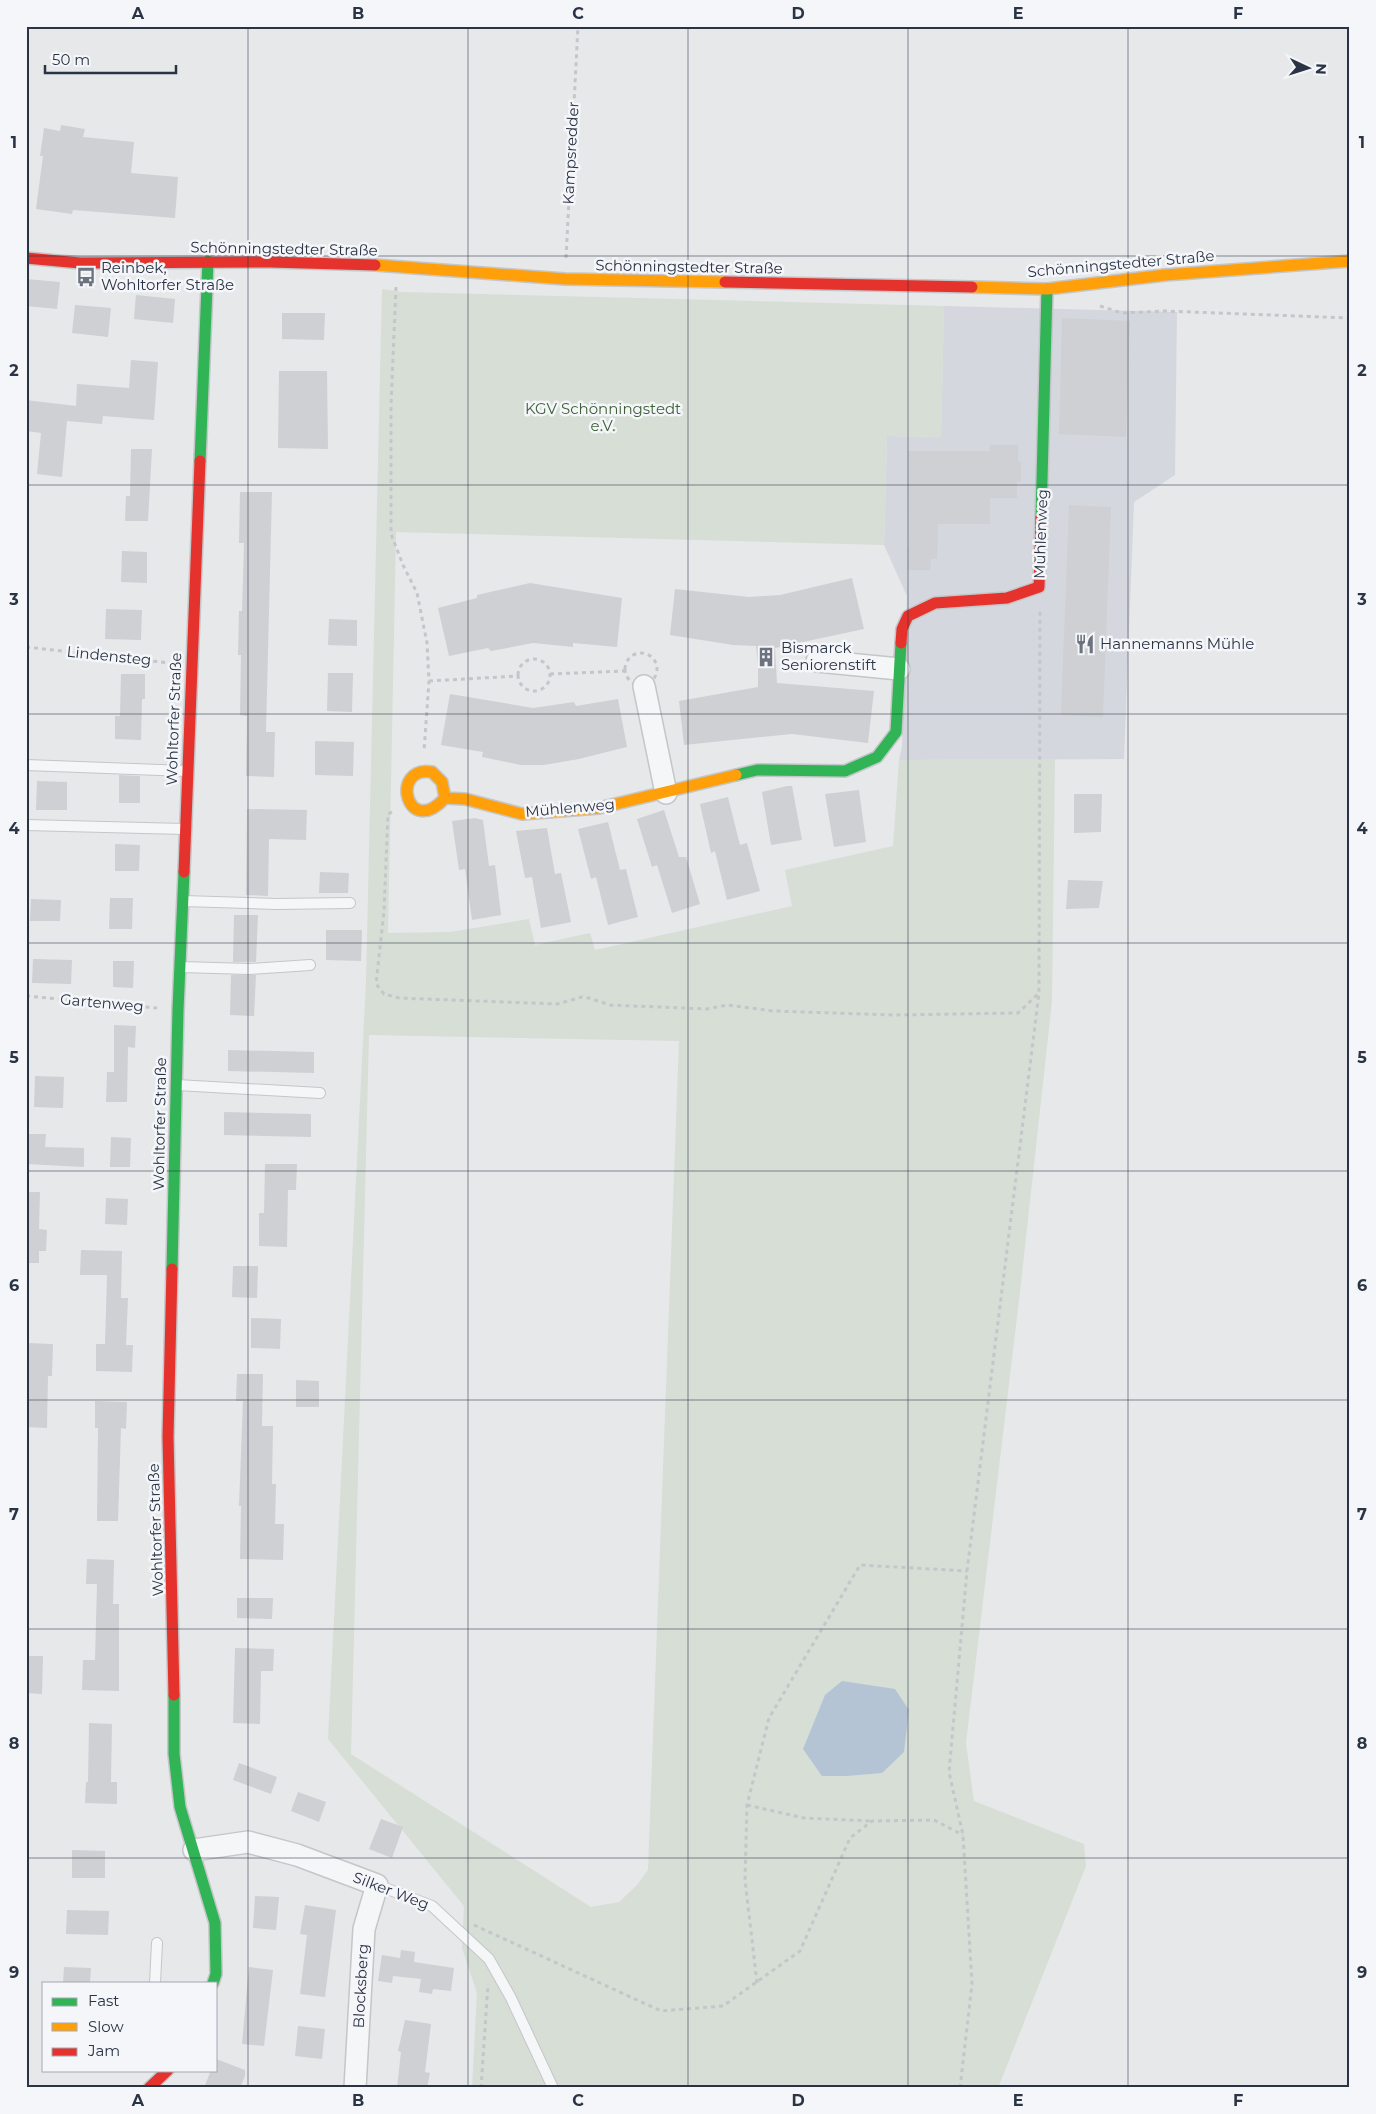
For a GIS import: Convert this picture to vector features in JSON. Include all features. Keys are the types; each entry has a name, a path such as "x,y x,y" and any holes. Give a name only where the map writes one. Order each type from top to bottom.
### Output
{"street":[{"name":"Schönningstedter Straße","path":"26,258 80,263 208,262 397,266 564,279 1048,289 1165,275 1350,261"},
{"name":"Wohltorfer Straße","path":"208,262 178,1010 168,1437 173,1606 174,1754 180,1807 215,1923 216,1974 213,1982"},
{"name":"Mühlenweg","path":"445,798 465,799 522,814 599,808 757,770 845,771 877,757 896,732 902,629 908,616 935,603 1007,598 1040,586 1048,289"},
{"path":"817,662 899,670"},
{"path":"644,686 666,793"},
{"path":"422,772 432,772 441,778 446,787 445,798 440,807 430,812 420,811 411,806 406,796 406,786 412,777 422,772"},
{"name":"Silker Weg","path":"194,1850 248,1842 297,1855 377,1885"},
{"name":"Blocksberg","path":"355,2088 364,1929 377,1885"},
{"path":"149,2088 166,2072"}],"lane":[{"path":"26,765 187,771"},
{"path":"26,825 185,829"},
{"path":"182,901 276,904 350,903"},
{"path":"180,966 249,969 310,965"},
{"path":"176,1084 320,1093"},
{"name":"Silker Weg","path":"377,1885 432,1906 489,1959 511,1998 552,2088"},
{"path":"156,1982 157,1943"}],"path":[{"name":"Kampsredder","path":"564,279 578,26"},
{"path":"397,266 391,405 391,534 403,565 417,593 427,643 429,681 422,772"},
{"path":"1094,304 1122,313 1164,312 1350,318"},
{"path":"960,2088 972,1984 963,1835 949,1772 967,1572 1039,993 1040,586"},
{"name":"Lindensteg","path":"26,648 191,665"},
{"path":"533,659 541,660 547,666 550,674 548,682 543,688 535,691 527,690 520,684 518,676 519,668 525,662 533,659"},
{"path":"550,674 625,671"},
{"path":"429,681 518,676"},
{"path":"411,806 388,814 384,911 376,984 384,994 400,998 557,1004 582,997 610,1005 707,1009 728,1004 772,1011 894,1015 1018,1013 1039,993"},
{"name":"Gartenweg","path":"26,996 178,1010"},
{"path":"757,1984 745,1880 747,1805 769,1718 860,1565 967,1572"},
{"path":"747,1805 804,1818 872,1821 934,1820 963,1835"},
{"path":"468,1922 661,2010 723,2006 757,1984 800,1952 850,1838 872,1821"},
{"path":"481,2088 489,1959"}],"shaded area":[{"path":"944,306 1177,312 1175,475 1134,502 1124,759 899,760 902,747 907,596 884,545 887,436 941,437"}],"green space":[{"name":"KGV Schönningstedt e.V.","path":"382,289 402,292 944,306 941,437 887,436 884,545 396,532 388,933 450,932 529,919 535,945 590,933 595,950 792,906 785,870 893,846 899,760 1055,759 1052,1001 1020,1292 966,1743 974,1801 1084,1844 1086,1866 998,2088 472,2088 477,1993 462,1948 464,1906 328,1739 366,981","holes":["369,1035 679,1041 648,1870 637,1885 619,1902 591,1907 351,1754"]}],"water":[{"path":"842,1681 895,1689 909,1710 904,1752 882,1773 822,1776 803,1749 825,1695"}],"building":[{"path":"61,125 85,129 83,137 134,142 131,173 178,177 175,218 73,210 72,214 36,209 43,156 40,156 44,128 60,131"},
{"path":"26,279 60,282 57,309 26,306"},
{"path":"136,295 175,299 173,323 134,319"},
{"path":"75,305 111,308 108,337 72,333"},
{"path":"282,313 325,313 324,340 282,339"},
{"path":"1062,318 1130,321 1126,437 1059,434"},
{"path":"131,360 158,362 154,420 103,416 102,424 67,421 62,477 37,474 41,433 26,431 26,400 76,406 77,384 129,388"},
{"path":"279,371 327,371 328,449 278,448"},
{"path":"990,445 1018,445 1018,462 1021,462 1021,481 1017,482 1017,498 990,498 990,524 938,524 937,559 931,559 930,570 907,570 909,546 908,451 990,451"},
{"path":"131,449 152,449 148,521 125,521 126,496 130,496"},
{"path":"240,492 272,492 266,732 275,732 274,777 246,776 247,716 240,715 241,655 238,655 239,611 242,611 244,543 239,543"},
{"name":"Hannemanns Mühle","path":"1069,505 1111,507 1103,717 1061,715"},
{"path":"122,551 147,552 147,583 121,582"},
{"name":"Bismarck Seniorenstift","path":"852,578 864,629 775,648 777,683 874,691 868,743 792,734 684,745 679,701 758,687 758,666 756,646 733,645 670,635 675,589 749,597 780,595"},
{"path":"530,583 622,598 617,647 573,643 573,647 533,643 491,651 488,648 449,656 438,608 477,598 477,595"},
{"path":"106,609 142,610 141,640 105,639"},
{"path":"329,619 357,620 357,646 328,645"},
{"path":"328,673 353,673 352,712 327,711"},
{"path":"121,674 145,674 145,699 142,699 141,740 115,739 115,716 120,716"},
{"path":"450,694 533,708 574,702 576,706 618,699 627,747 579,759 544,765 521,765 482,757 483,752 441,745"},
{"path":"315,741 354,742 353,776 315,775"},
{"path":"119,775 140,776 140,803 119,803"},
{"path":"37,781 67,782 67,810 36,810"},
{"path":"792,786 802,840 771,845 762,792"},
{"path":"859,790 866,842 834,847 825,794"},
{"path":"1074,794 1102,794 1101,832 1074,833"},
{"path":"728,797 740,845 747,843 760,891 727,900 715,851 711,853 700,804"},
{"path":"247,809 307,810 306,840 269,839 268,896 246,895"},
{"path":"664,810 679,857 686,857 700,904 672,913 657,865 652,867 637,819"},
{"path":"475,818 483,820 489,866 495,865 501,915 472,920 465,869 459,870 452,821"},
{"path":"608,822 620,870 626,869 638,917 608,925 596,877 591,879 578,829"},
{"path":"547,828 555,874 561,873 571,922 541,928 532,877 525,878 516,831"},
{"path":"115,844 140,845 139,871 115,871"},
{"path":"320,872 349,873 348,893 319,893"},
{"path":"1068,880 1103,881 1099,908 1066,909"},
{"path":"110,898 133,898 132,929 109,929"},
{"path":"31,899 61,900 60,921 30,921"},
{"path":"234,915 258,915 256,962 233,962"},
{"path":"326,930 362,930 361,961 326,960"},
{"path":"33,959 72,960 71,984 32,983"},
{"path":"113,961 134,961 133,988 113,987"},
{"path":"231,975 256,975 254,1016 230,1015"},
{"path":"114,1025 136,1026 135,1048 128,1047 127,1102 106,1102 107,1072 114,1072"},
{"path":"228,1050 314,1052 314,1073 228,1071"},
{"path":"35,1076 64,1077 63,1108 34,1107"},
{"path":"224,1112 311,1114 311,1137 224,1135"},
{"path":"26,1134 46,1134 45,1147 84,1148 84,1167 26,1164"},
{"path":"111,1137 131,1138 130,1167 110,1167"},
{"path":"265,1164 297,1164 296,1190 288,1190 287,1247 259,1246 259,1213 264,1213"},
{"path":"26,1192 40,1192 39,1229 47,1230 46,1251 39,1251 39,1263 26,1263"},
{"path":"106,1198 128,1199 127,1225 105,1224"},
{"path":"81,1250 122,1251 121,1298 128,1298 126,1345 133,1345 132,1372 96,1371 96,1344 105,1344 107,1275 80,1275"},
{"path":"233,1266 258,1266 257,1298 232,1297"},
{"path":"251,1318 281,1319 280,1349 251,1348"},
{"path":"27,1343 53,1344 52,1376 48,1376 47,1428 26,1427"},
{"path":"237,1374 263,1374 262,1426 273,1426 272,1484 276,1484 275,1524 284,1524 283,1560 240,1559 241,1506 239,1506 243,1401 236,1401"},
{"path":"296,1380 319,1381 319,1407 296,1407"},
{"path":"95,1401 127,1402 126,1429 121,1428 118,1521 97,1521 98,1428 95,1428"},
{"path":"87,1559 114,1560 113,1604 119,1604 119,1691 82,1690 83,1660 95,1660 97,1584 86,1584"},
{"path":"237,1598 273,1598 272,1619 237,1618"},
{"path":"235,1648 274,1649 273,1671 261,1671 260,1724 233,1723"},
{"path":"26,1656 43,1656 42,1694 26,1693"},
{"path":"89,1723 112,1724 111,1782 117,1782 117,1804 85,1803 86,1782 88,1782"},
{"path":"239,1763 277,1777 271,1794 233,1780"},
{"path":"298,1792 326,1802 319,1822 291,1811"},
{"path":"381,1819 403,1827 392,1858 369,1849"},
{"path":"72,1850 105,1851 105,1878 72,1878"},
{"path":"255,1896 279,1897 276,1930 253,1928"},
{"path":"305,1905 336,1910 325,1997 300,1994 307,1935 300,1934"},
{"path":"67,1910 109,1911 108,1935 66,1934"},
{"path":"401,1950 415,1952 414,1962 454,1968 451,1991 433,1989 432,1994 419,1992 421,1979 393,1976 392,1983 378,1981 382,1955 400,1958"},
{"path":"64,1967 91,1968 90,1982 63,1982"},
{"path":"249,1967 273,1970 264,2046 242,2044"},
{"path":"405,2020 431,2024 425,2072 430,2073 427,2088 397,2088 401,2052 398,2051"},
{"path":"298,2026 325,2029 322,2059 295,2056"},
{"path":"218,2060 245,2070 245,2076 240,2088 204,2088 210,2072 218,2072"}],"traffic: fast":[{"path":"200,461 208,261"},
{"path":"1041,518 1047,289"},
{"path":"736,775 757,770 845,771 877,757 896,732 901,643"},
{"path":"172,1269 178,1010 184,872"},
{"path":"174,1695 174,1754 180,1807 215,1923 216,1974 213,1982"}],"traffic: slow":[{"path":"972,287 1047,289 1165,275 1350,261"},
{"path":"375,265 565,279 725,282"},
{"path":"445,798 432,809 421,811 413,806 408,798 407,788 411,779 419,773 432,772 442,782 445,798 465,799 522,814 599,808 736,775"}],"traffic: jam":[{"path":"26,258 80,263 270,262 375,265"},
{"path":"725,282 972,287"},
{"path":"184,872 200,461"},
{"path":"901,643 902,629 908,616 935,603 1007,598 1039,587 1041,518"},
{"path":"172,1269 168,1437 174,1695"},
{"path":"149,2088 166,2072"}],"place":[{"name":"Reinbek, Wohltorfer Straße","path":"86,277"},
{"name":"Hannemanns Mühle","path":"1085,644"},
{"name":"Bismarck Seniorenstift","path":"766,657"}]}
